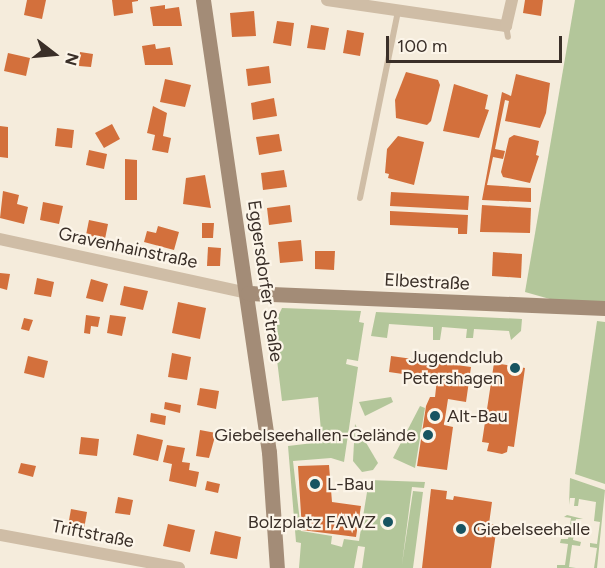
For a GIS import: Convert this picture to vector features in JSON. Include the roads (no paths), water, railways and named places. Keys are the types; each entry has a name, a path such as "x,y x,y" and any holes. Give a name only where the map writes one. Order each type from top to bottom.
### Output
{"street":[{"name":"Eggersdorfer Straße","path":"203,0 248,293 269,452 277,568"},
{"path":"327,0 398,5 417,14 507,32 512,0"},
{"name":"Gravenhainstraße","path":"0,239 248,293"},
{"name":"Elbestraße","path":"248,293 605,308"},
{"name":"Triftstraße","path":"0,535 179,568"}],"lane":[{"path":"360,198 398,5"}],"place":[{"name":"Jugendclub Petershagen","path":"515,368"},
{"name":"Alt-Bau","path":"435,416"},
{"name":"Giebelseehallen-Gelände","path":"428,435"},
{"name":"L-Bau","path":"315,484"},
{"name":"Bolzplatz FAWZ","path":"388,522"},
{"name":"Giebelseehalle","path":"461,529"}]}
